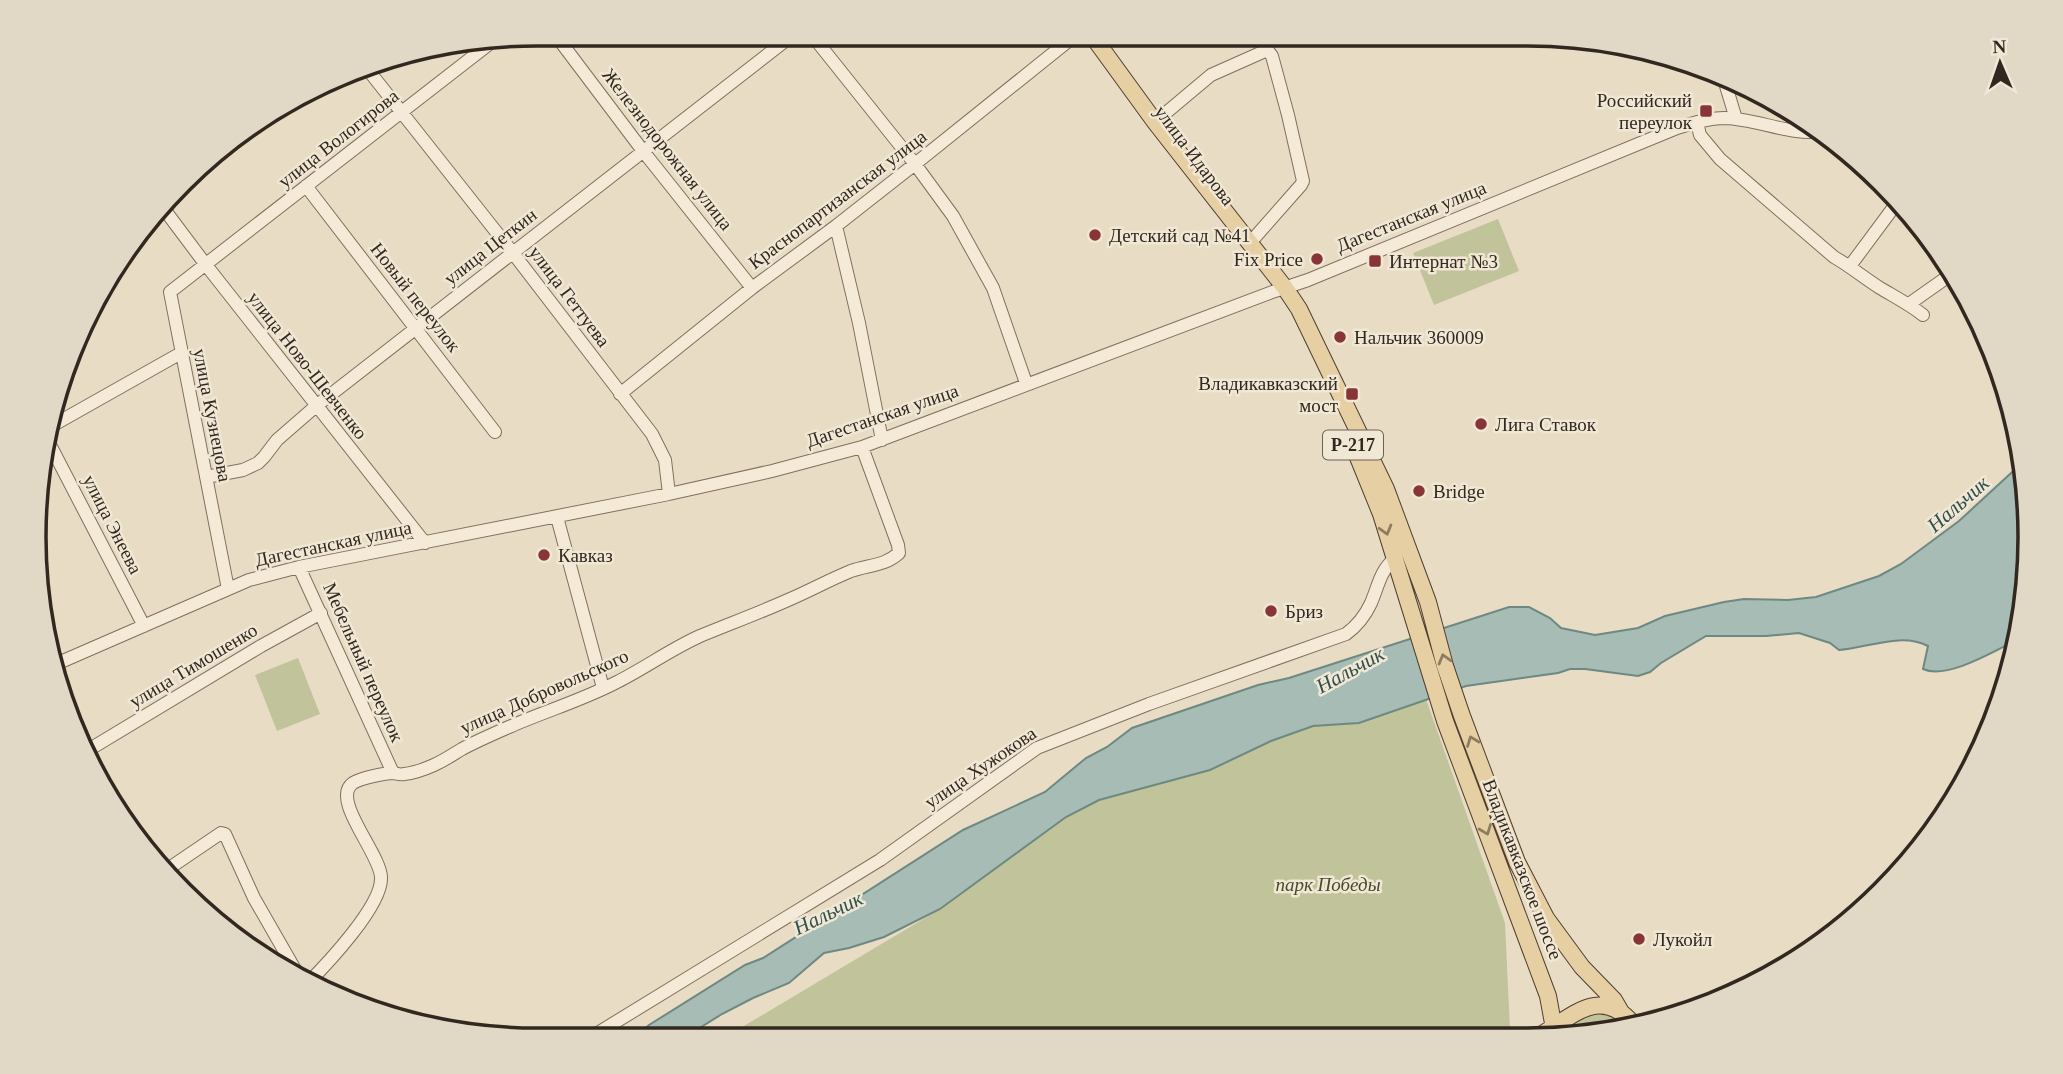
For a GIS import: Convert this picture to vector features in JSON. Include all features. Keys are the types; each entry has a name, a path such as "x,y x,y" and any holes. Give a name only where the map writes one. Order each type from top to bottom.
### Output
{"main road":[{"name":"улица Идарова","path":"1087,46 1160,146 1280,289 1360,460 1381,514 1445,721"},
{"name":"улица Идарова","path":"1100,46 1308,327 1386,488 1428,602 1462,716"},
{"name":"Владикавказское шоссе","path":"1462,716 1509,842 1536,902 1574,956 1629,1017"},
{"name":"Владикавказское шоссе","path":"1445,721 1548,996 1556,1027"},
{"name":"Р-217","path":"1560,1027 1581,1009 1591,1006 1601,1006 1627,1018"}],"street":[{"name":"Железнодорожная улица","path":"564,46 752,288"},
{"name":"улица Цеткин","path":"206,477 243,470 258,463 277,440 316,406 779,46"},
{"path":"821,46 953,215 993,288 1026,383"},
{"name":"Краснопартизанская улица","path":"620,394 1063,46"},
{"name":"улица Вологирова","path":"206,265 481,49"},
{"path":"1155,122 1210,75 1265,51 1269,52 1288,115 1303,181 1249,244"},
{"name":"улица Геттуева","path":"372,75 513,253 660,447 667,468 669,494"},
{"path":"1727,89 1736,119"},
{"name":"Дагестанская улица","path":"61,661 249,580 299,567 669,494 862,447 1026,383 1308,280 1697,122 1707,119 1736,119 1804,132"},
{"path":"1697,122 1700,135 1720,159 1834,257 1923,315"},
{"name":"Новый переулок","path":"306,186 495,432"},
{"path":"1850,266 1892,209"},
{"name":"улица Ново-Шевченко","path":"167,213 425,543"},
{"path":"836,226 859,323 882,440"},
{"name":"улица Кузнецова","path":"206,265 170,292 228,589"},
{"path":"1909,304 1944,279"},
{"path":"59,422 181,353"},
{"name":"улица Добровольского","path":"315,976 353,931 377,894 381,881 371,848 347,805 346,792 355,782 393,773 411,773 432,766 492,735 615,683 696,638 853,570 893,559 899,553 898,545 862,447"},
{"name":"улица Энеева","path":"53,451 144,626"},
{"path":"557,517 603,688"},
{"name":"улица Хужокова","path":"607,1028 880,860 1037,748 1149,704 1346,634 1363,617 1372,601 1381,574 1394,559"},
{"name":"Мебельный переулок","path":"299,567 393,773"},
{"name":"улица Тимошенко","path":"93,746 321,613"},
{"path":"172,866 221,832 291,963"}],"green space":[{"path":"1498,219 1519,271 1434,305 1413,253"},
{"path":"298,658 320,714 277,731 255,675"},
{"name":"парк Победы","path":"1426,699 1505,923 1510,1028 740,1028 940,909 1066,817 1099,800 1210,770 1271,741 1313,726 1359,723"},
{"path":"1603,1013 1619,1020 1568,1026 1578,1018"}],"water":[{"name":"Нальчик","path":"2013,471 2018,537 2008,633 2005,646 1970,663 1945,671 1923,669 1928,646 1907,640 1839,650 1830,643 1799,633 1706,636 1650,672 1638,676 1570,669 1466,686 1359,723 1313,726 1271,741 1210,770 1099,800 1066,817 940,909 884,937 824,953 789,983 753,998 700,1028 645,1028 745,965 763,958 963,830 1045,792 1086,758 1107,747 1132,728 1258,685 1289,678 1509,607 1529,607 1550,618 1561,628 1595,635 1638,628 1665,616 1724,602 1816,597 1879,576 1901,564 1959,521"}],"place":[{"name":"Российский переулок","path":"1706,111"},
{"name":"Детский сад №41","path":"1095,235"},
{"name":"Fix Price","path":"1317,259"},
{"name":"Интернат №3","path":"1375,261"},
{"name":"Нальчик 360009","path":"1340,337"},
{"name":"Владикавказский мост","path":"1352,394"},
{"name":"Лига Ставок","path":"1481,424"},
{"name":"Bridge","path":"1419,491"},
{"name":"Кавказ","path":"544,555"},
{"name":"Бриз","path":"1271,611"},
{"name":"Лукойл","path":"1639,939"}]}
